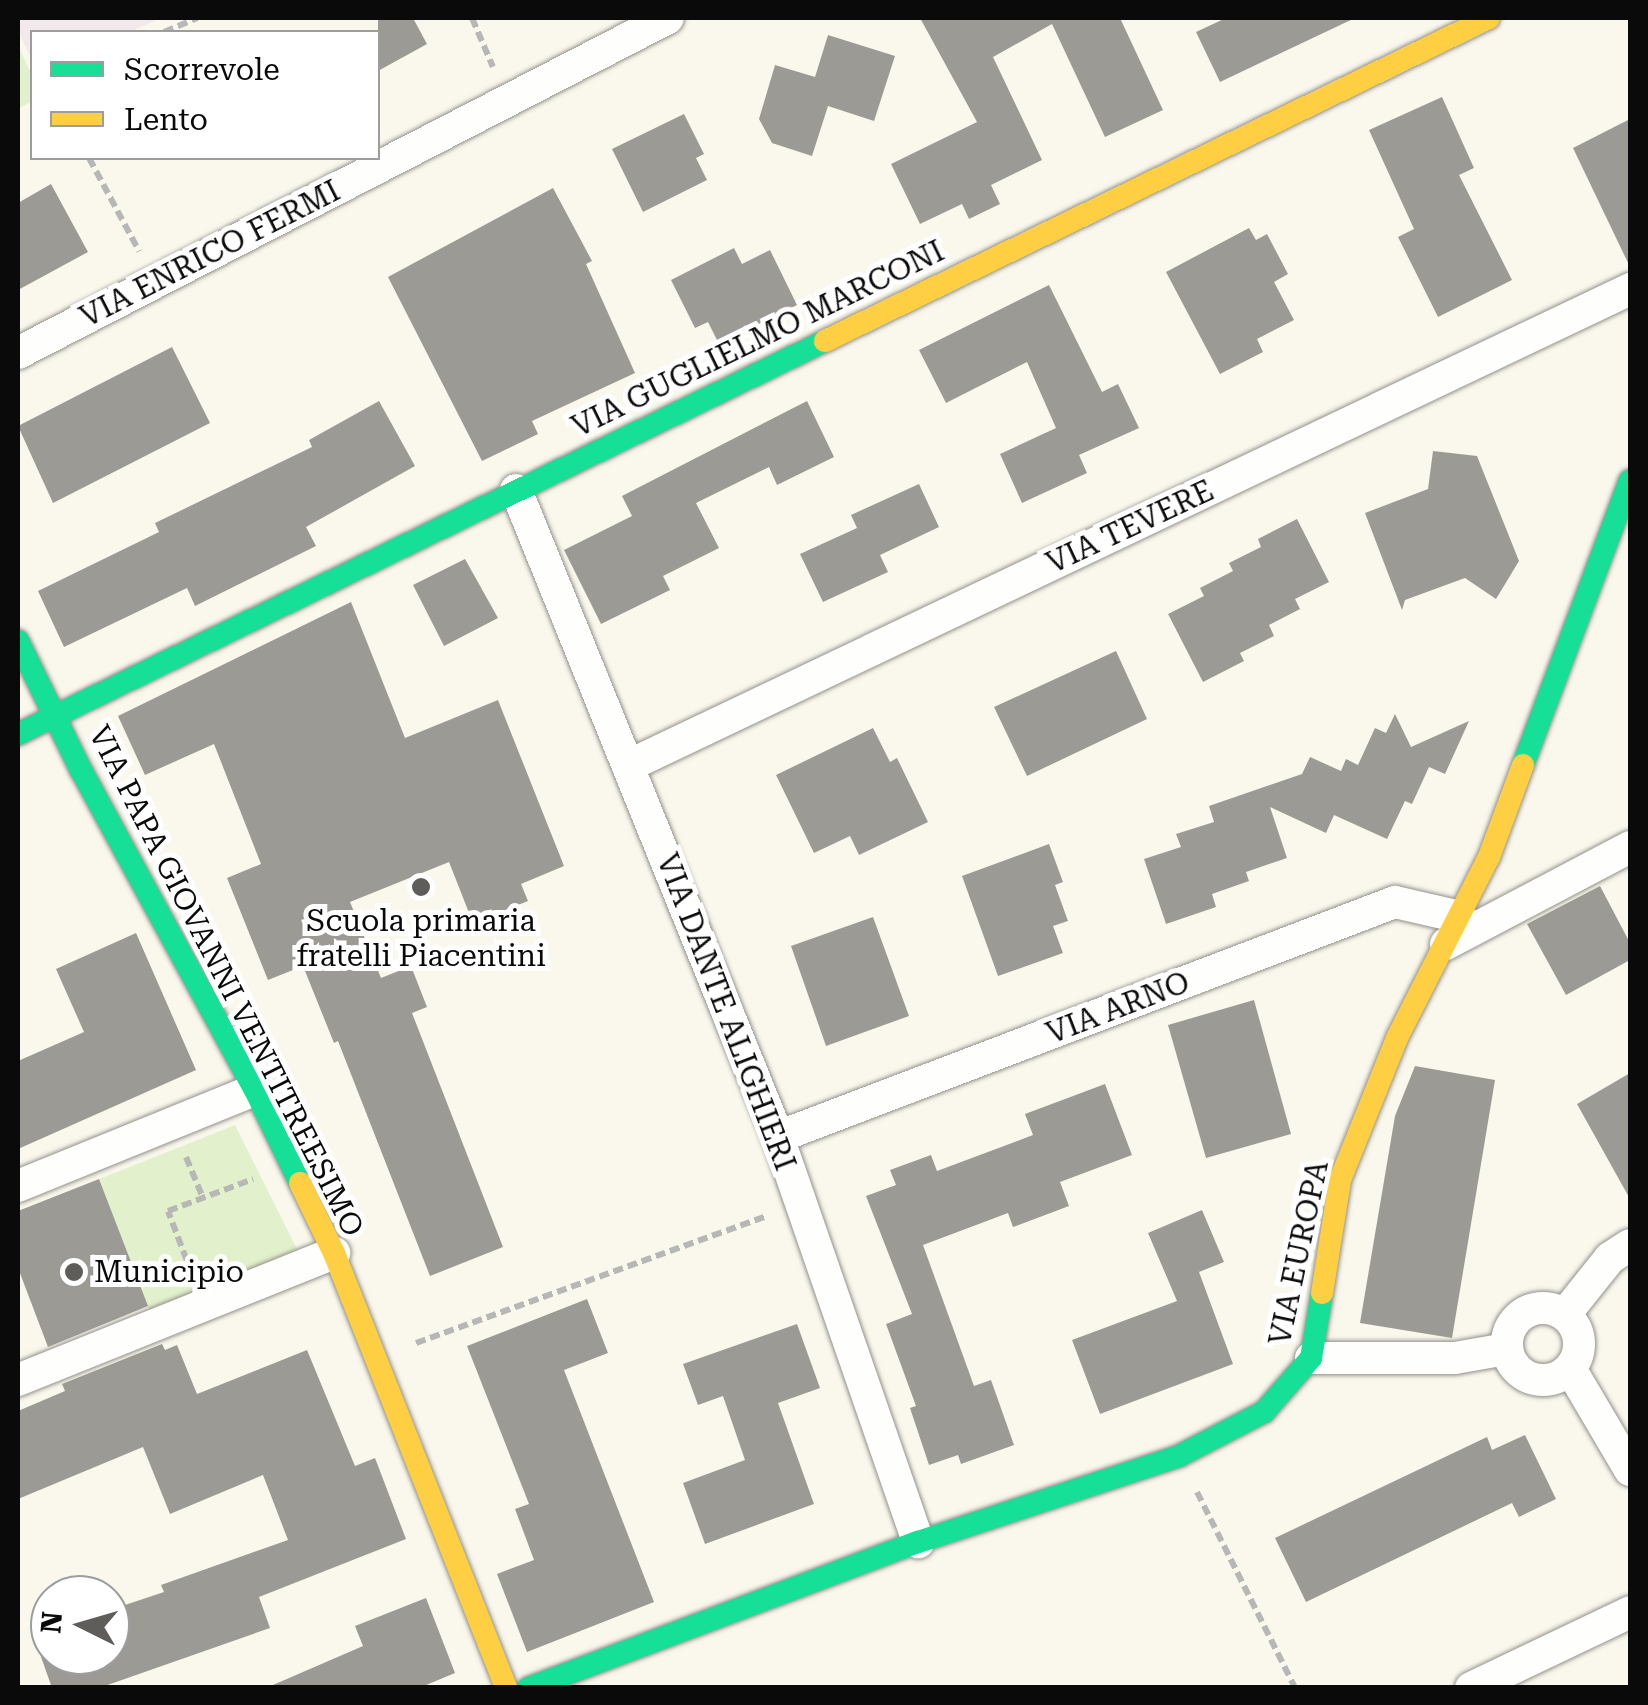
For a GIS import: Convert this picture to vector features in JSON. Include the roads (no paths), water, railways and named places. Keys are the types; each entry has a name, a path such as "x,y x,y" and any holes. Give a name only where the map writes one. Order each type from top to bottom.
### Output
{"street":[{"name":"VIA ENRICO FERMI","path":"18,353 668,18"},
{"name":"VIA GUGLIELMO MARCONI","path":"18,734 1489,18"},
{"name":"VIA TEVERE","path":"630,765 1630,289"},
{"name":"VIA EUROPA","path":"528,1688 918,1542 1180,1456 1264,1412 1311,1358 1340,1180 1398,1036 1490,857 1630,483"},
{"name":"VIA DANTE ALIGHIERI","path":"516,490 778,1138 918,1542"},
{"name":"VIA PAPA GIOVANNI VENTITREESIMO","path":"18,641 54,716 255,1090 334,1253 506,1688"},
{"path":"1453,930 1630,847"},
{"name":"VIA ARNO","path":"778,1138 1395,902 1453,930"},
{"path":"18,1186 255,1090"},
{"path":"1566,1313 1610,1258 1630,1245"},
{"path":"18,1380 334,1253"},
{"path":"1538,1306 1566,1313 1581,1340 1571,1370 1546,1382 1520,1374 1506,1349 1513,1321 1538,1306"},
{"path":"1311,1358 1455,1358 1506,1349"},
{"path":"1571,1370 1630,1470"},
{"path":"1470,1688 1630,1612"}],"place":[{"name":"Scuola primaria fratelli Piacentini","path":"421,887"},
{"name":"Municipio","path":"74,1272"}]}
